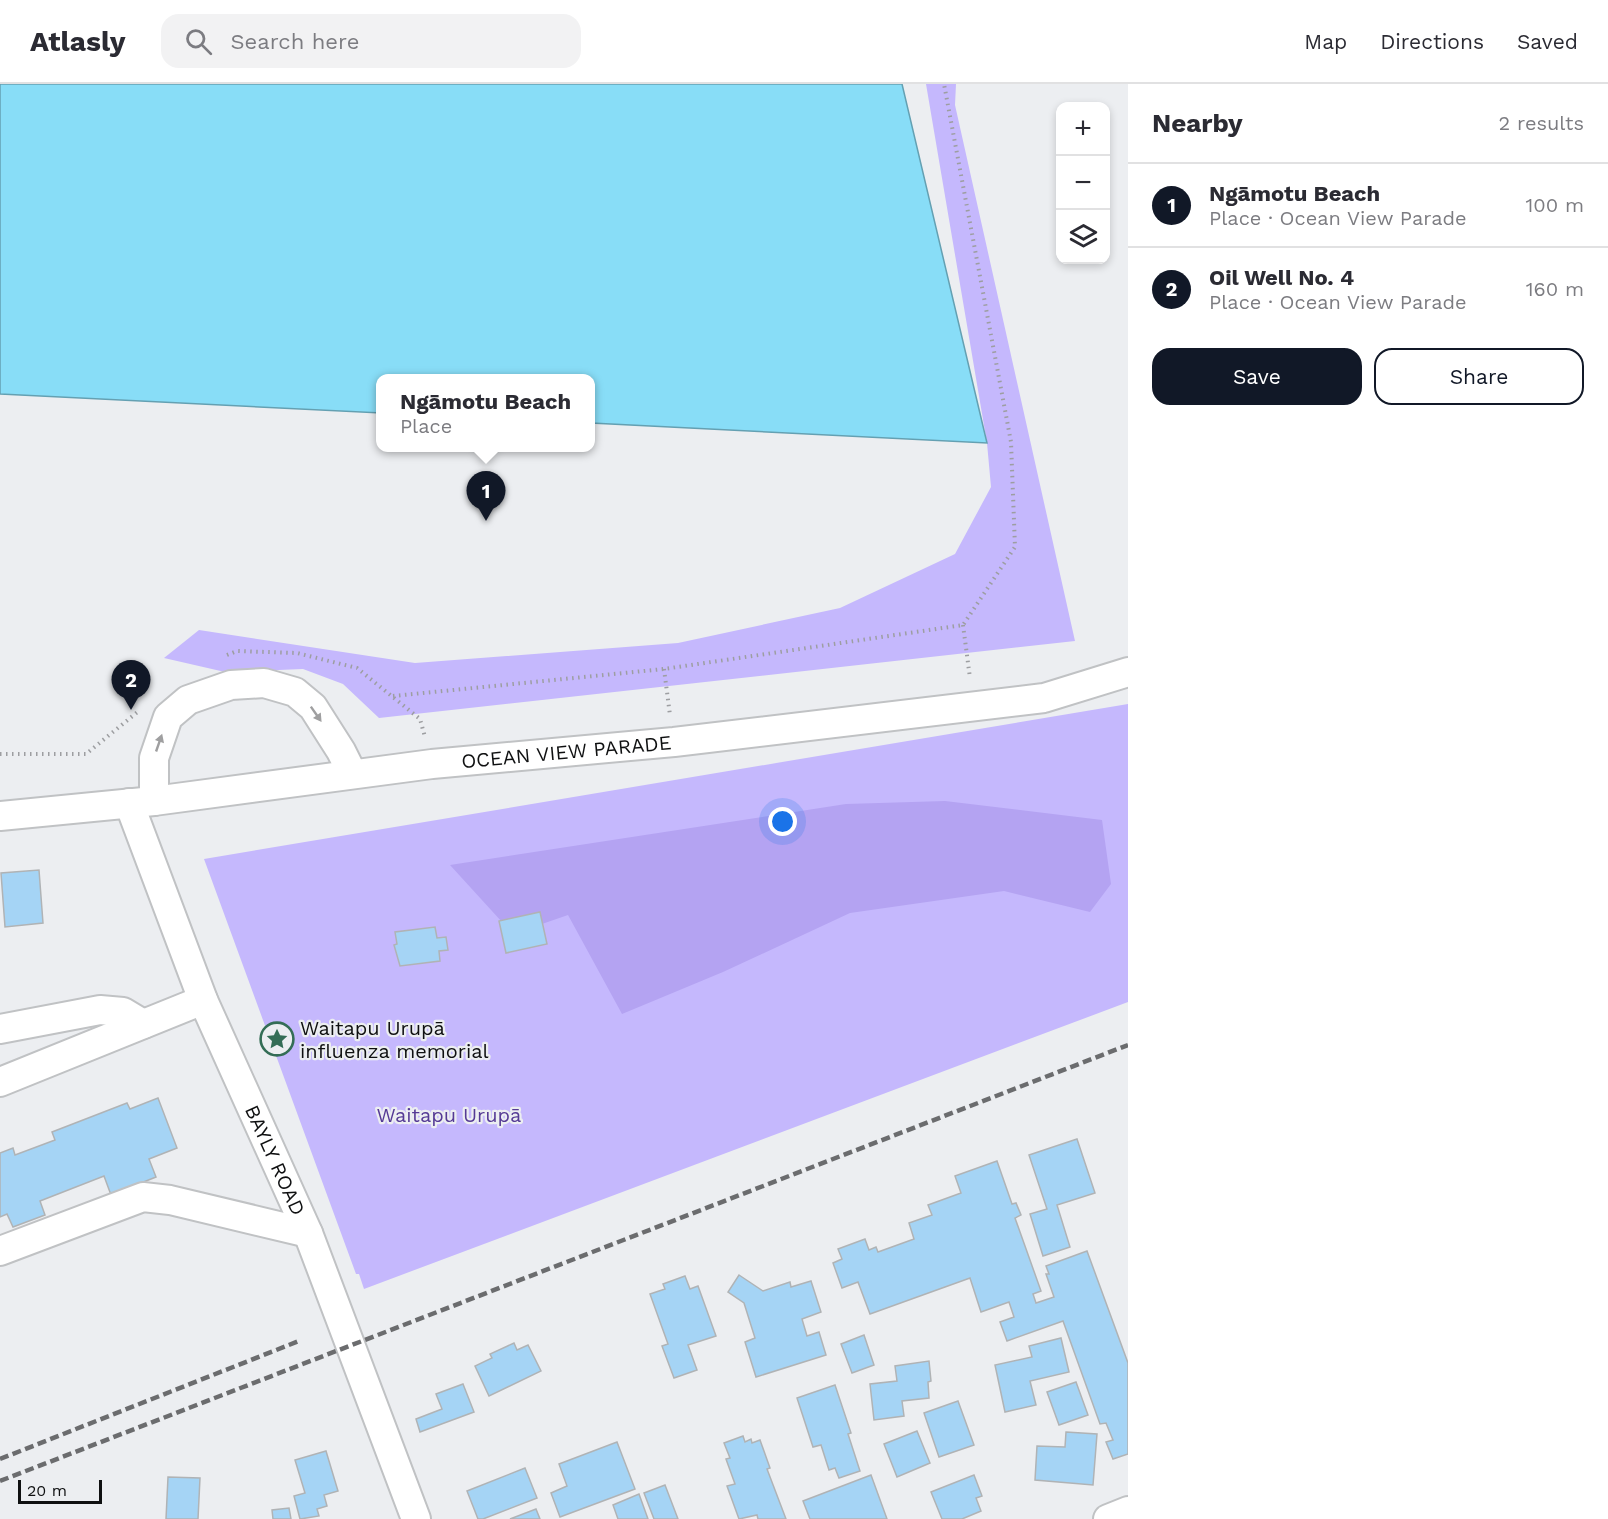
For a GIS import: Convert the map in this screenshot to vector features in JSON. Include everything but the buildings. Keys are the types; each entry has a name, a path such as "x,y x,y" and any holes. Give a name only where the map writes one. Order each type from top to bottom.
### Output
{"street":[{"name":"OCEAN VIEW PARADE","path":"0,816 141,802 352,773 674,742 1044,698 1128,672"},
{"path":"141,802 168,717 188,700 231,685 264,683 295,692 313,707 352,773"},
{"name":"BAYLY ROAD","path":"141,802 203,1000 308,1233 416,1519"},
{"path":"0,1082 203,1000"},
{"path":"0,1029 100,1010 123,1012 143,1024"},
{"path":"0,1251 143,1197 170,1200 308,1233"},
{"path":"1108,1519 1128,1511"}],"path":[{"path":"944,84 1011,442 1015,547 963,625 974,705"},
{"path":"393,696 664,669 963,625"},
{"path":"664,669 674,742"}],"green space":[{"path":"926,84 956,84 955,105 1075,641 379,718 343,684 303,669 225,672 164,658 199,630 415,663 678,643 840,608 955,554 991,487 987,443"},
{"name":"Waitapu Urupā","path":"1128,704 1128,1002 364,1289 359,1274 356,1274 204,859"}],"shaded area":[{"path":"945,801 1102,820 1111,884 1090,912 1004,891 850,913 723,972 622,1014 568,915 513,934 450,865 846,804"}],"water":[{"path":"0,84 902,84 987,443 595,423 595,374 376,374 376,413 0,394"}],"railway":[{"path":"0,1481 1128,1045"},
{"path":"0,1459 299,1341"}],"place":[{"name":"Ngāmotu Beach","path":"486,521"},
{"name":"Oil Well No. 4","path":"131,710"},
{"name":"Waitapu Urupā influenza memorial","path":"277,1039"}]}
